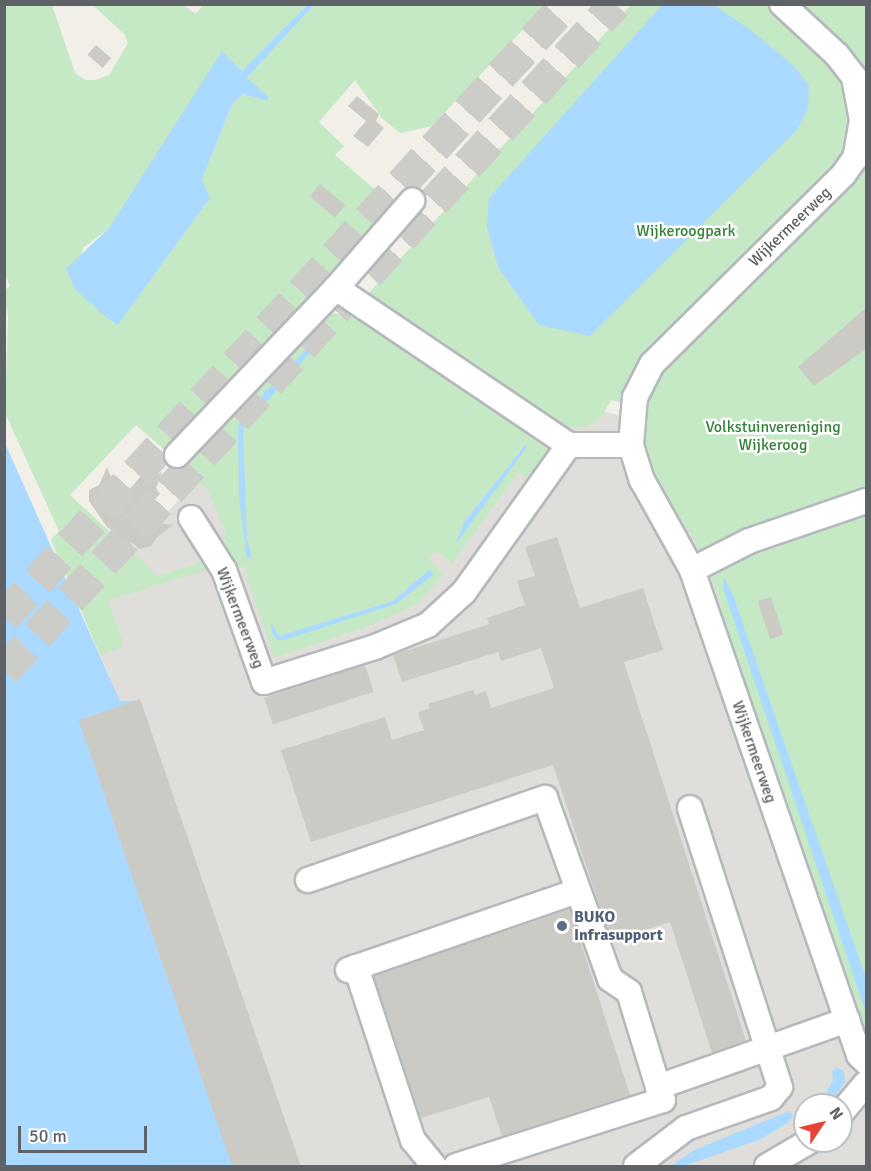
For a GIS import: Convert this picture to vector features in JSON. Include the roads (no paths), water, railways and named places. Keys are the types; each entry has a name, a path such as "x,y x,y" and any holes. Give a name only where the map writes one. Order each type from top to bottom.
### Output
{"street":[{"name":"Wijkermeerweg","path":"782,4 837,55 854,77 862,120 855,158 844,174 651,364 635,397 631,446 642,480 692,570 859,1055 867,1062"},
{"path":"177,455 336,288 412,201"},
{"path":"336,288 359,307 569,445 631,446"},
{"name":"Wijkermeerweg","path":"191,518 224,570 264,682 375,647 428,625 464,592 569,445"},
{"path":"692,570 748,541 867,501"},
{"path":"308,880 545,798 610,979 628,992 663,1100 456,1167"},
{"path":"636,1167 686,1128 771,1098 780,1087 769,1047 690,808"},
{"path":"434,1167 413,1140 352,968 578,891"},
{"path":"658,1087 847,1020"},
{"path":"853,1099 867,1083"},
{"path":"767,1167 793,1151"}],"water":[{"path":"663,4 714,5 752,31 793,65 809,86 808,109 797,130 590,336 539,325 498,267 487,227 489,198"},
{"path":"307,5 314,5 247,78 269,97 267,101 243,94 233,103 202,179 210,198 118,325 75,289 66,269 109,228 222,51 242,71"},
{"path":"323,331 326,334 320,342 243,428 247,539 252,557 247,559 239,496 238,426 244,414"},
{"path":"4,441 120,701 141,701 298,1166 5,1166"},
{"path":"526,444 527,447 455,545 464,522"},
{"path":"430,569 433,575 396,604 284,640 277,640 272,632 271,623 279,636 393,601"},
{"path":"723,576 733,595 866,978 866,1013 723,588"},
{"path":"837,1067 844,1071 845,1082 837,1093 825,1093 833,1081 832,1071"},
{"path":"789,1111 793,1115 790,1121 761,1139 684,1166 671,1166 692,1151"}],"tunnel":[{"path":"4,617 566,4"},
{"path":"4,671 615,4"}],"place":[{"name":"BUKO Infrasupport","path":"562,926"}],"park label":[{"name":"Wijkeroogpark","path":"686,231"},
{"name":"Volkstuinvereniging Wijkeroog","path":"773,436"}]}
